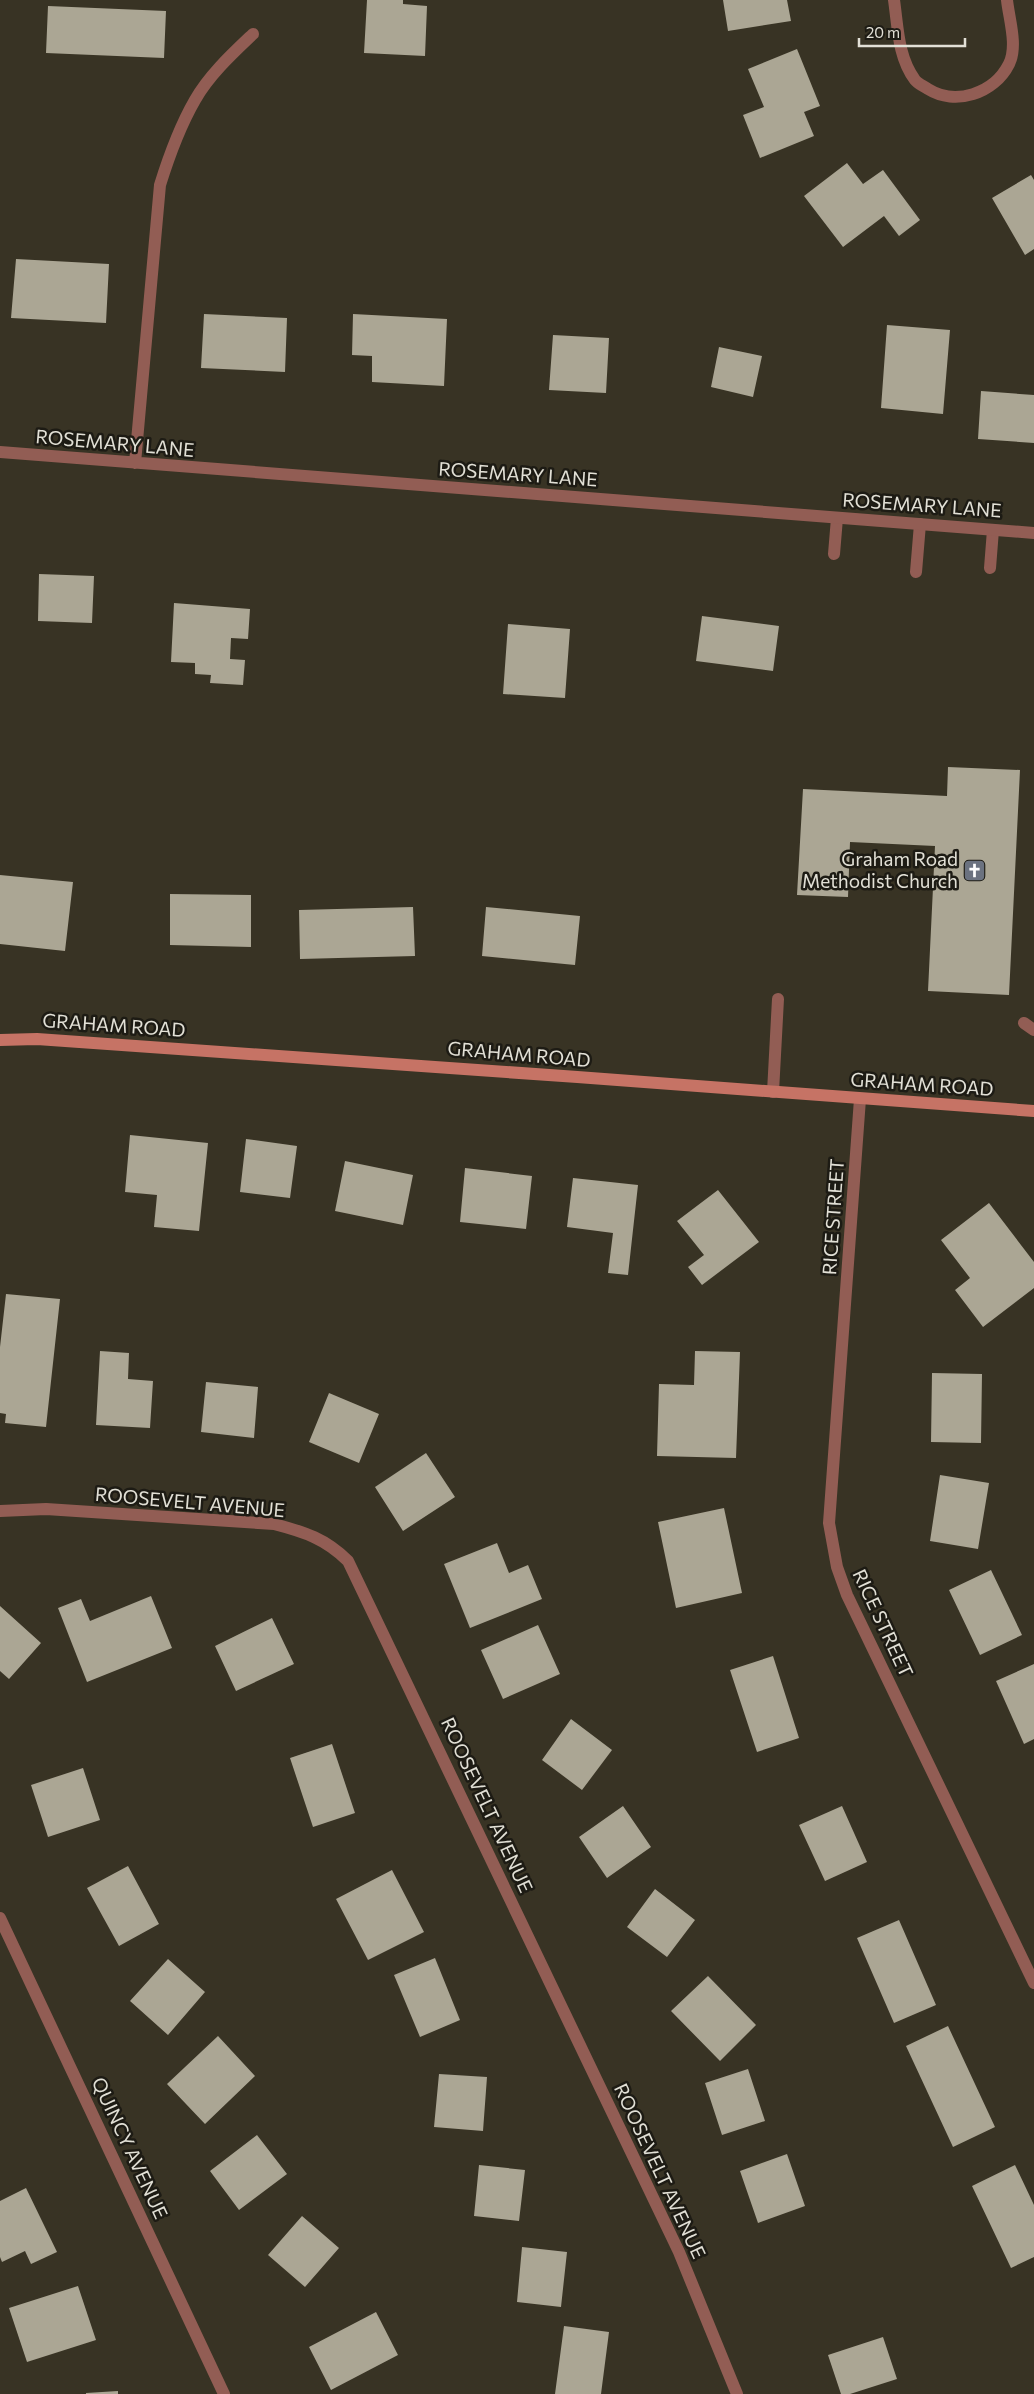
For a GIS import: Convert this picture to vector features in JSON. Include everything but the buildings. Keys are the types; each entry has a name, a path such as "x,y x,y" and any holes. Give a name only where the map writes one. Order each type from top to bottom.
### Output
{"street":[{"path":"894,0 902,56 916,82 938,95 962,98 982,91 1000,77 1009,63 1013,48 1007,0"},
{"path":"135,463 160,184 170,153 196,98 232,54 254,34"},
{"name":"ROSEMARY LANE","path":"0,452 1034,533"},
{"path":"834,554 837,518"},
{"path":"916,572 920,524"},
{"path":"990,568 993,530"},
{"path":"773,1092 778,999"},
{"name":"GRAHAM ROAD","path":"0,1040 37,1039 376,1061 1034,1111"},
{"name":"RICE STREET","path":"860,1098 829,1524 837,1567 847,1595 1034,1983"},
{"name":"ROOSEVELT AVENUE","path":"0,1511 46,1509 274,1524 304,1532 333,1546 348,1561 679,2252 737,2394"},
{"name":"QUINCY AVENUE","path":"0,1918 224,2394"}],"place":[{"name":"Graham Road Methodist Church","path":"974,870"}]}
